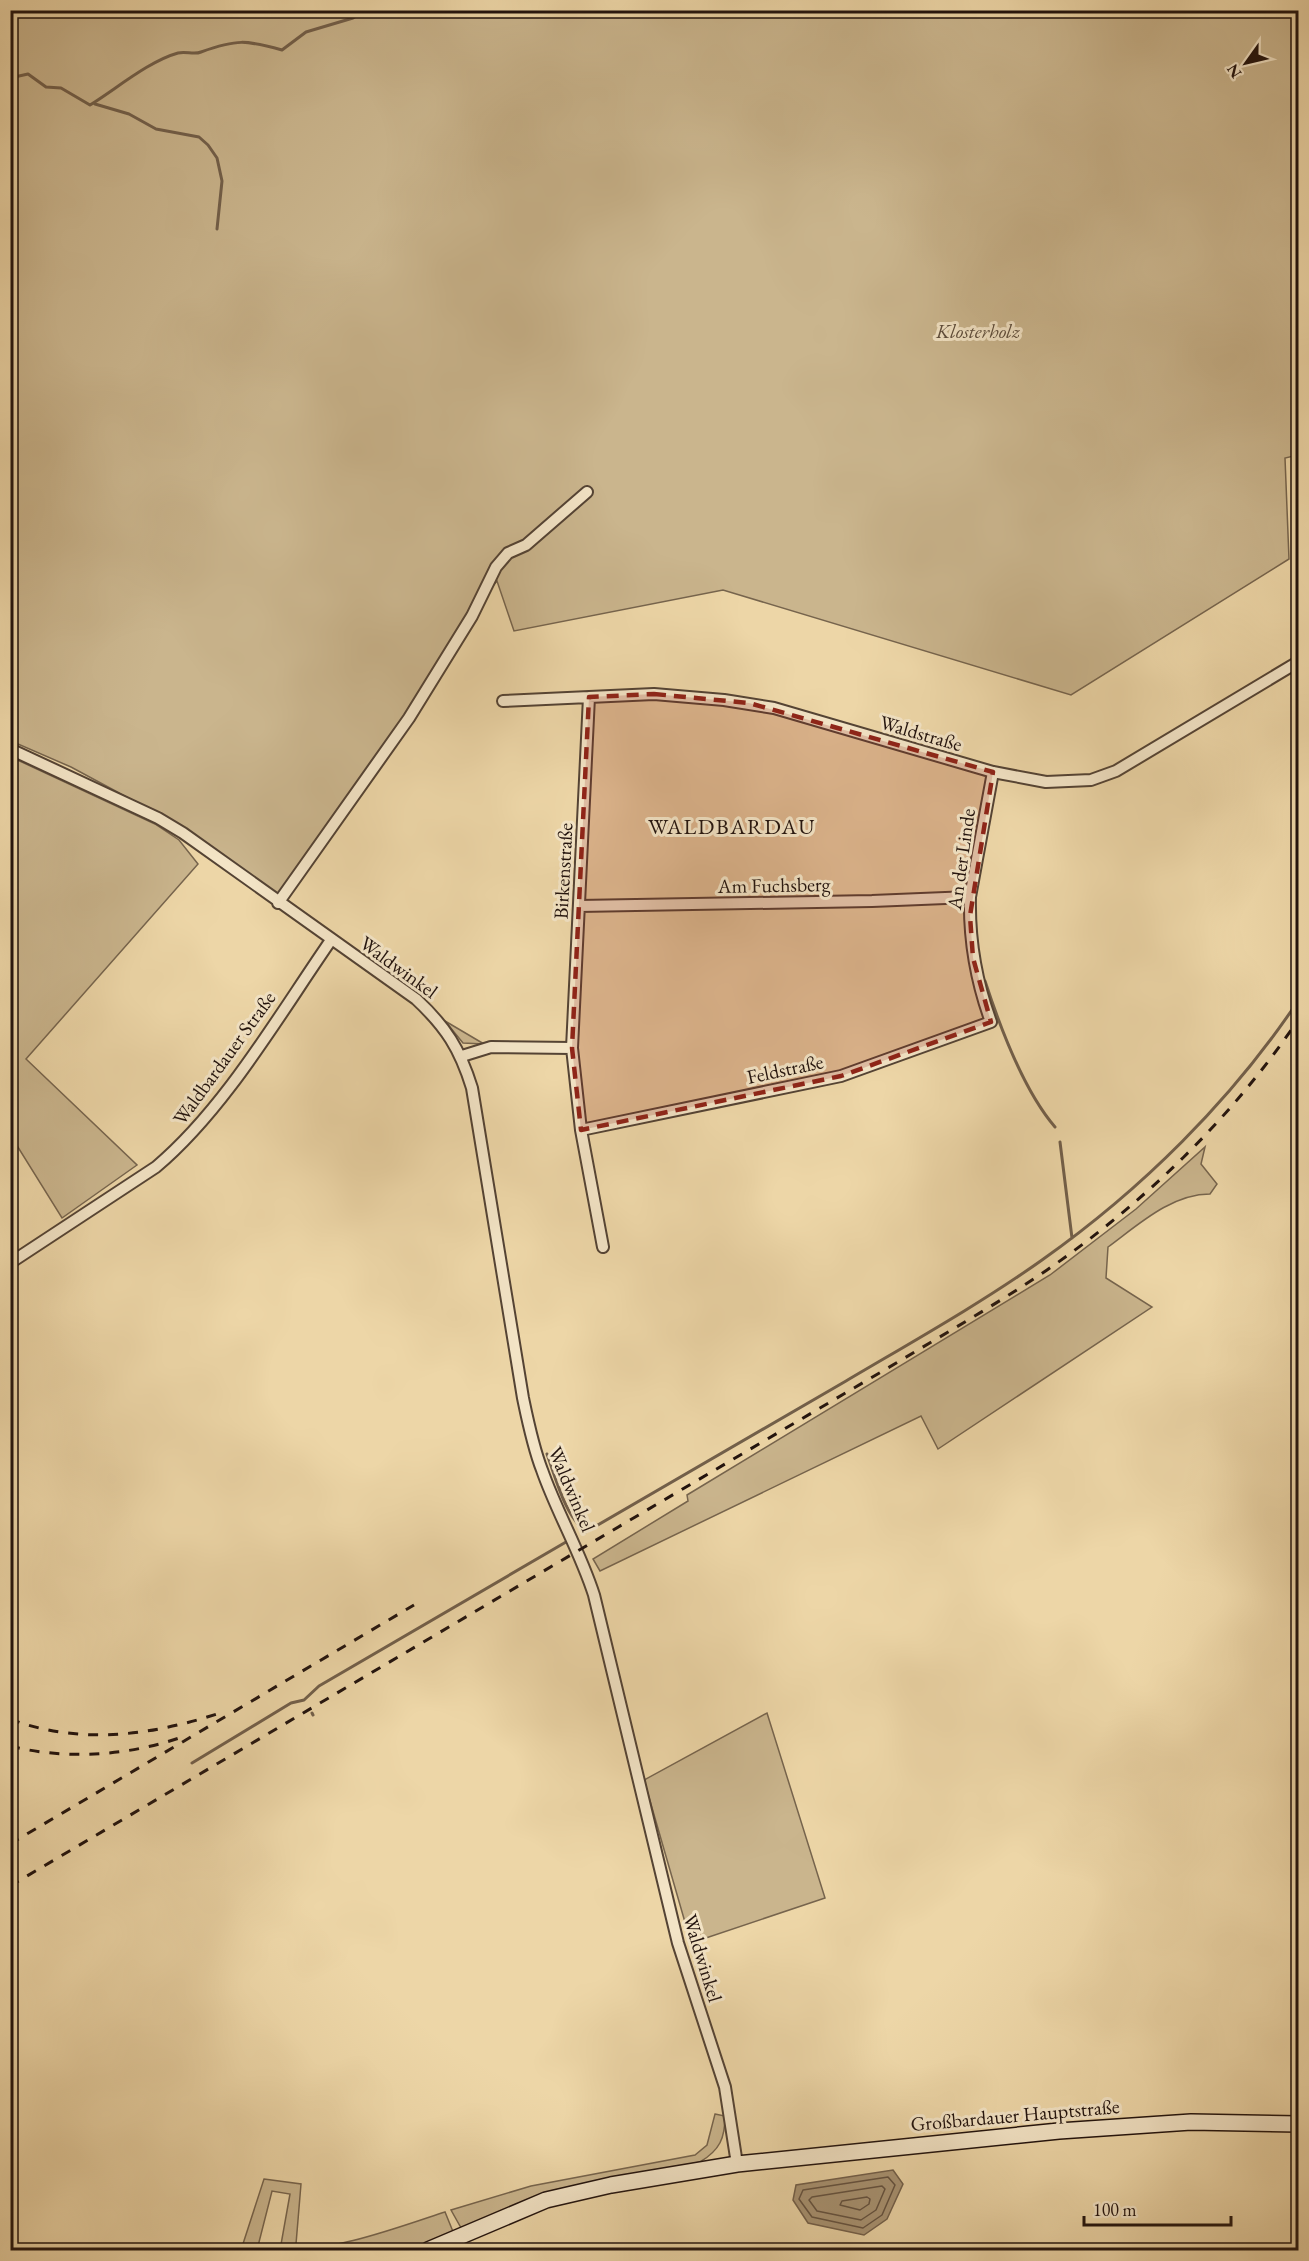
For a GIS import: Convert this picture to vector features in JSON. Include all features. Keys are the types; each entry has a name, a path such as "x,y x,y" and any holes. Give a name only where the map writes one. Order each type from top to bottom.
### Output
{"main road":[{"name":"Großbardauer Hauptstraße","path":"428,2250 546,2200 602,2187 737,2164 1059,2131 1191,2122 1299,2124"}],"street":[{"path":"278,903 409,718 472,616 496,567 508,553 534,539 587,492"},
{"name":"Waldstraße","path":"503,702 654,694 749,703 809,718 993,772 1061,783 1104,776 1161,746 1299,662"},
{"name":"Birkenstraße","path":"589,697 572,1048 581,1130 603,1247"},
{"name":"Waldwinkel","path":"10,749 158,818 416,999 439,1020 462,1056 472,1088 523,1398 534,1446 543,1472 583,1560 594,1595 678,1943 725,2087 737,2164"},
{"name":"An der Linde","path":"991,1022 973,958 970,897 993,772"},
{"name":"Am Fuchsberg","path":"579,906 872,902 970,897"},
{"name":"Waldbardauer Straße","path":"10,1263 156,1167 176,1150 210,1114 331,940"},
{"name":"Feldstraße","path":"581,1130 841,1076 991,1022"},
{"path":"462,1056 491,1047 572,1048"}],"highlighted area":[{"path":"654,694 749,703 993,772 970,916 973,958 991,1022 841,1076 581,1130 572,1048 589,697"}],"green space":[{"name":"Klosterholz","path":"11,11 1298,11 1298,455 1285,458 1289,559 1071,695 723,590 514,631 497,581 471,612 442,665 278,896 184,828 71,767 11,741"},
{"path":"11,757 155,824 179,840 198,864 26,1059 137,1165 62,1218 11,1136"},
{"path":"445,1021 484,1044 463,1043"},
{"path":"1205,1147 1201,1164 1217,1184 1210,1194 1196,1195 1168,1205 1108,1247 1106,1278 1152,1307 938,1449 921,1416 600,1571 593,1559 688,1501 687,1495 1050,1275 1136,1209"},
{"path":"767,1713 825,1898 691,1943 644,1780"},
{"path":"715,2114 725,2116 724,2131 717,2148 700,2162 545,2193 464,2229 451,2210 531,2186 695,2155 707,2145"},
{"path":"264,2179 301,2184 296,2244 307,2247 345,2243 445,2212 454,2234 409,2250 280,2250 290,2194 272,2191 257,2250 241,2250"}],"water":[{"path":"893,2170 903,2184 887,2219 864,2235 808,2223 793,2200 796,2185"}],"waterway":[{"path":"10,78 28,74 46,87 61,88 90,105 144,69 178,53 198,53 242,42 282,50 306,32 353,18 365,10"},
{"path":"95,104 129,114 156,129 199,137 208,145 217,158 222,181 217,229"},
{"path":"985,981 1005,1038 1023,1077 1043,1112 1055,1127"},
{"path":"584,1533 946,1322 1042,1260 1079,1233 1149,1174 1182,1142 1244,1074 1298,1001"},
{"path":"1060,1142 1072,1238"},
{"path":"547,1454 567,1507 586,1531"},
{"path":"192,1763 291,1703 304,1700 319,1686 566,1542"}],"railway":[{"path":"10,1886 903,1359 1047,1270 1118,1216 1184,1157 1245,1091 1298,1020"},
{"path":"10,1844 414,1605"},
{"path":"10,1719 64,1733 90,1735 171,1727 223,1712"},
{"path":"10,1746 53,1753 97,1754 140,1748 182,1737"}],"district":[{"name":"WALDBARDAU","path":"732,826"}]}
